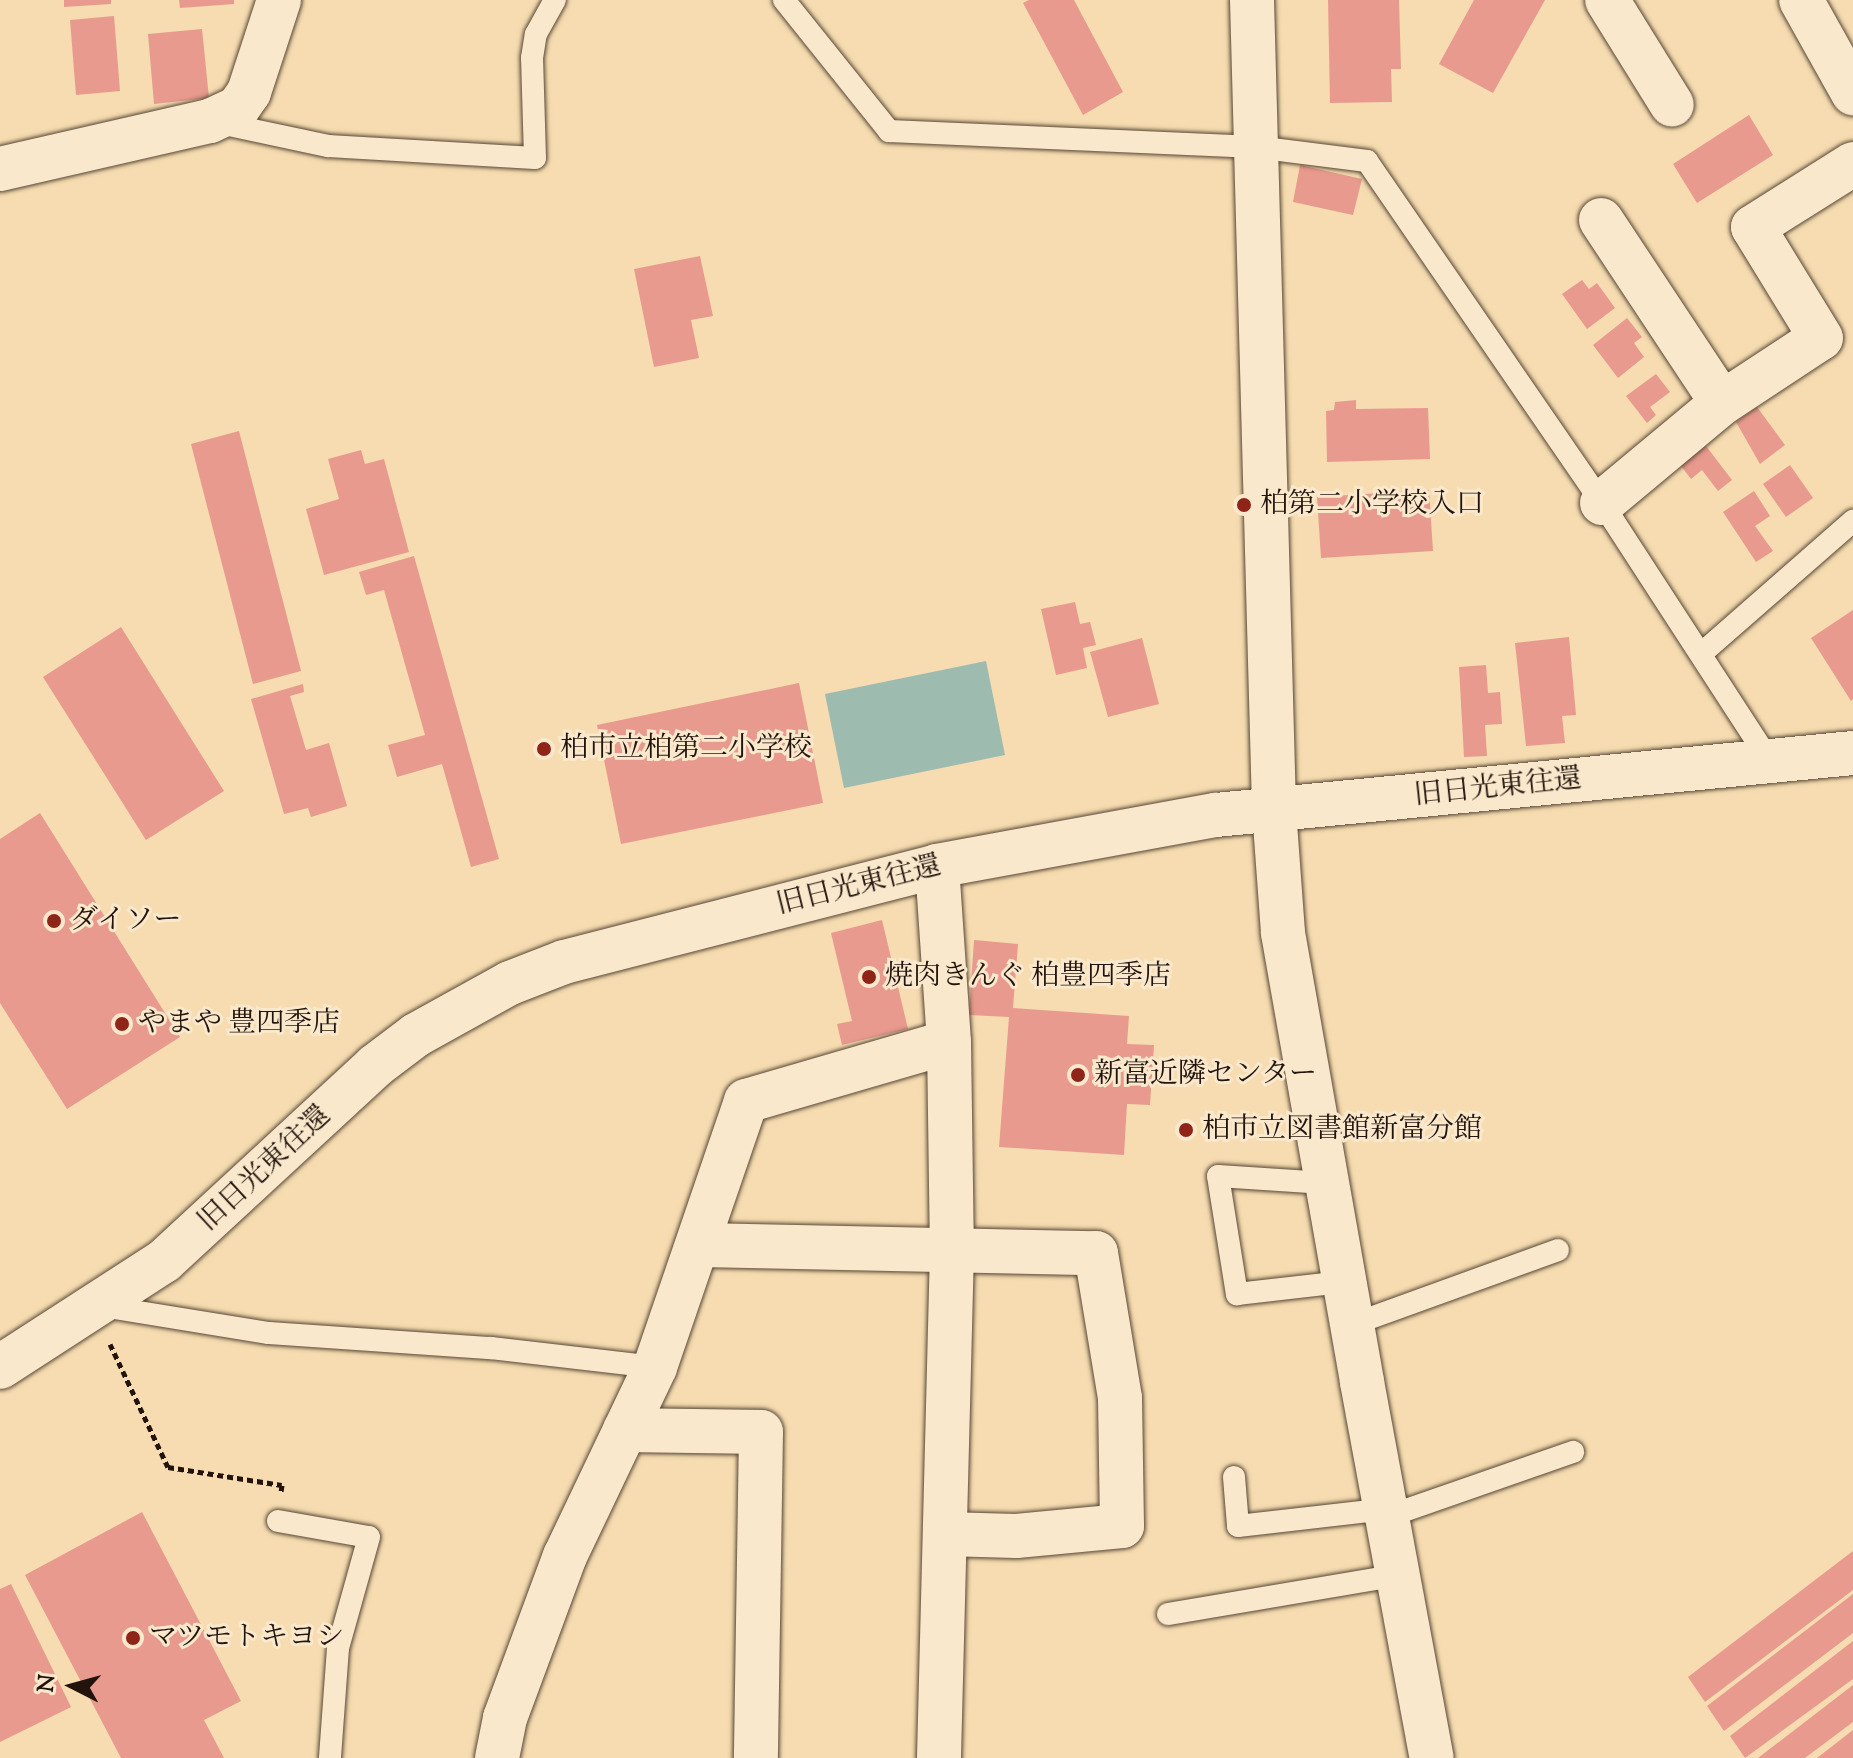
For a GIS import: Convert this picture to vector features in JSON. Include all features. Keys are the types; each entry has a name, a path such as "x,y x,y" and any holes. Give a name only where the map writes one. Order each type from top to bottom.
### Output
{"street":[{"path":"0,169 210,121 238,108 249,92 279,0"},
{"path":"1252,0 1274,810 1283,933 1325,1183 1389,1513 1432,1758"},
{"path":"1607,0 1672,105"},
{"path":"1801,0 1853,93"},
{"path":"1602,503 1722,403 1821,338 1753,227 1853,164"},
{"path":"1601,220 1722,403"},
{"name":"旧日光東往還","path":"3,1361 103,1320 375,1066 459,1009 564,962 937,866 1123,830 1274,810 1853,753"},
{"path":"937,866 949,1042 952,1250 939,1758"},
{"path":"497,1758 505,1718 565,1556 655,1367 746,1101 949,1042"},
{"path":"699,1245 1096,1253 1120,1398 1122,1526 1016,1536 945,1534"},
{"path":"625,1430 761,1432 756,1758"}],"lane":[{"path":"210,121 328,146 535,158 532,58 536,34 555,0"},
{"path":"784,0 889,131 1256,147 1367,161 1602,503 1768,759"},
{"path":"1702,653 1853,521"},
{"path":"1325,1183 1218,1176 1237,1294 1343,1282"},
{"path":"1351,1325 1558,1250"},
{"path":"103,1320 491,1348 655,1367"},
{"path":"1234,1477 1238,1526 1389,1513 1573,1452"},
{"path":"278,1521 369,1537 338,1648 330,1758"},
{"path":"1168,1614 1398,1575"}],"path":[{"path":"103,1320 168,1467 282,1485 278,1521"}],"shaded area":[{"path":"986,661 1005,755 844,788 825,694"}],"building":[{"path":"64,0 111,0 111,4 64,7"},
{"path":"179,0 234,0 234,4 180,8"},
{"path":"1029,0 1074,0 1123,92 1083,115 1023,3"},
{"path":"1328,0 1399,0 1401,69 1391,69 1392,102 1330,103"},
{"path":"1474,0 1545,0 1493,93 1439,64"},
{"path":"114,16 120,91 76,95 70,20"},
{"path":"202,29 209,98 154,104 148,34"},
{"path":"1749,115 1773,155 1697,203 1673,164"},
{"path":"1300,165 1362,179 1353,215 1293,202"},
{"path":"700,256 713,316 691,320 699,358 654,367 634,269"},
{"path":"1582,280 1589,289 1597,283 1615,308 1587,329 1562,294"},
{"path":"1627,318 1642,337 1634,343 1644,357 1618,378 1593,345"},
{"path":"1656,374 1670,392 1650,407 1656,415 1647,423 1626,396"},
{"path":"1356,400 1356,409 1428,408 1430,459 1327,462 1326,411 1334,410 1335,402"},
{"path":"1757,407 1785,445 1760,464 1736,422"},
{"path":"239,431 301,671 253,684 191,444"},
{"path":"1706,446 1732,480 1718,491 1702,470 1691,479 1681,466"},
{"path":"361,450 365,464 384,459 409,552 324,575 306,509 339,499 328,459"},
{"path":"1790,465 1813,498 1786,517 1763,484"},
{"path":"1429,490 1433,551 1321,558 1317,497"},
{"path":"1754,491 1770,516 1755,526 1773,551 1756,562 1723,512"},
{"path":"414,556 499,859 471,867 442,764 397,777 388,745 425,735 384,590 366,595 359,572"},
{"path":"1075,602 1080,624 1090,622 1096,645 1083,648 1087,668 1056,675 1041,609"},
{"path":"1853,610 1853,699 1851,701 1811,638"},
{"path":"121,627 224,791 146,840 43,677"},
{"path":"1569,637 1576,715 1562,716 1565,743 1526,746 1515,643"},
{"path":"1142,638 1159,704 1108,717 1090,652"},
{"path":"1486,665 1488,693 1500,692 1502,724 1485,725 1487,756 1464,757 1459,667"},
{"path":"799,683 823,803 621,844 597,725"},
{"path":"303,684 304,692 290,696 306,750 329,743 347,806 311,817 308,808 284,814 251,699"},
{"name":"ダイソー","path":"40,813 180,1037 67,1109 0,1003 0,839"},
{"name":"焼肉きんぐ 柏豊四季店","path":"882,920 908,1029 842,1045 837,1024 852,1021 831,933"},
{"name":"新富近隣センター","path":"974,940 1018,944 1013,1008 1129,1016 1127,1044 1154,1045 1150,1105 1127,1104 1124,1155 999,1147 1009,1017 969,1015"},
{"name":"マツモトキヨシ","path":"142,1512 241,1701 204,1720 224,1758 121,1758 25,1575"},
{"path":"1853,1551 1853,1590 1705,1702 1688,1677"},
{"path":"11,1584 71,1707 0,1742 0,1589"},
{"path":"1853,1594 1853,1633 1724,1731 1707,1706"},
{"path":"1853,1641 1853,1679 1745,1758 1730,1736"},
{"path":"1853,1685 1853,1722 1805,1758 1758,1758"},
{"path":"1853,1730 1853,1758 1817,1758"}],"place":[{"name":"柏第二小学校入口","path":"1244,505"},
{"name":"柏市立柏第二小学校","path":"544,749"},
{"name":"ダイソー","path":"54,921"},
{"name":"焼肉きんぐ 柏豊四季店","path":"869,977"},
{"name":"やまや 豊四季店","path":"122,1024"},
{"name":"新富近隣センター","path":"1078,1075"},
{"name":"柏市立図書館新富分館","path":"1186,1130"},
{"name":"マツモトキヨシ","path":"133,1638"}]}
